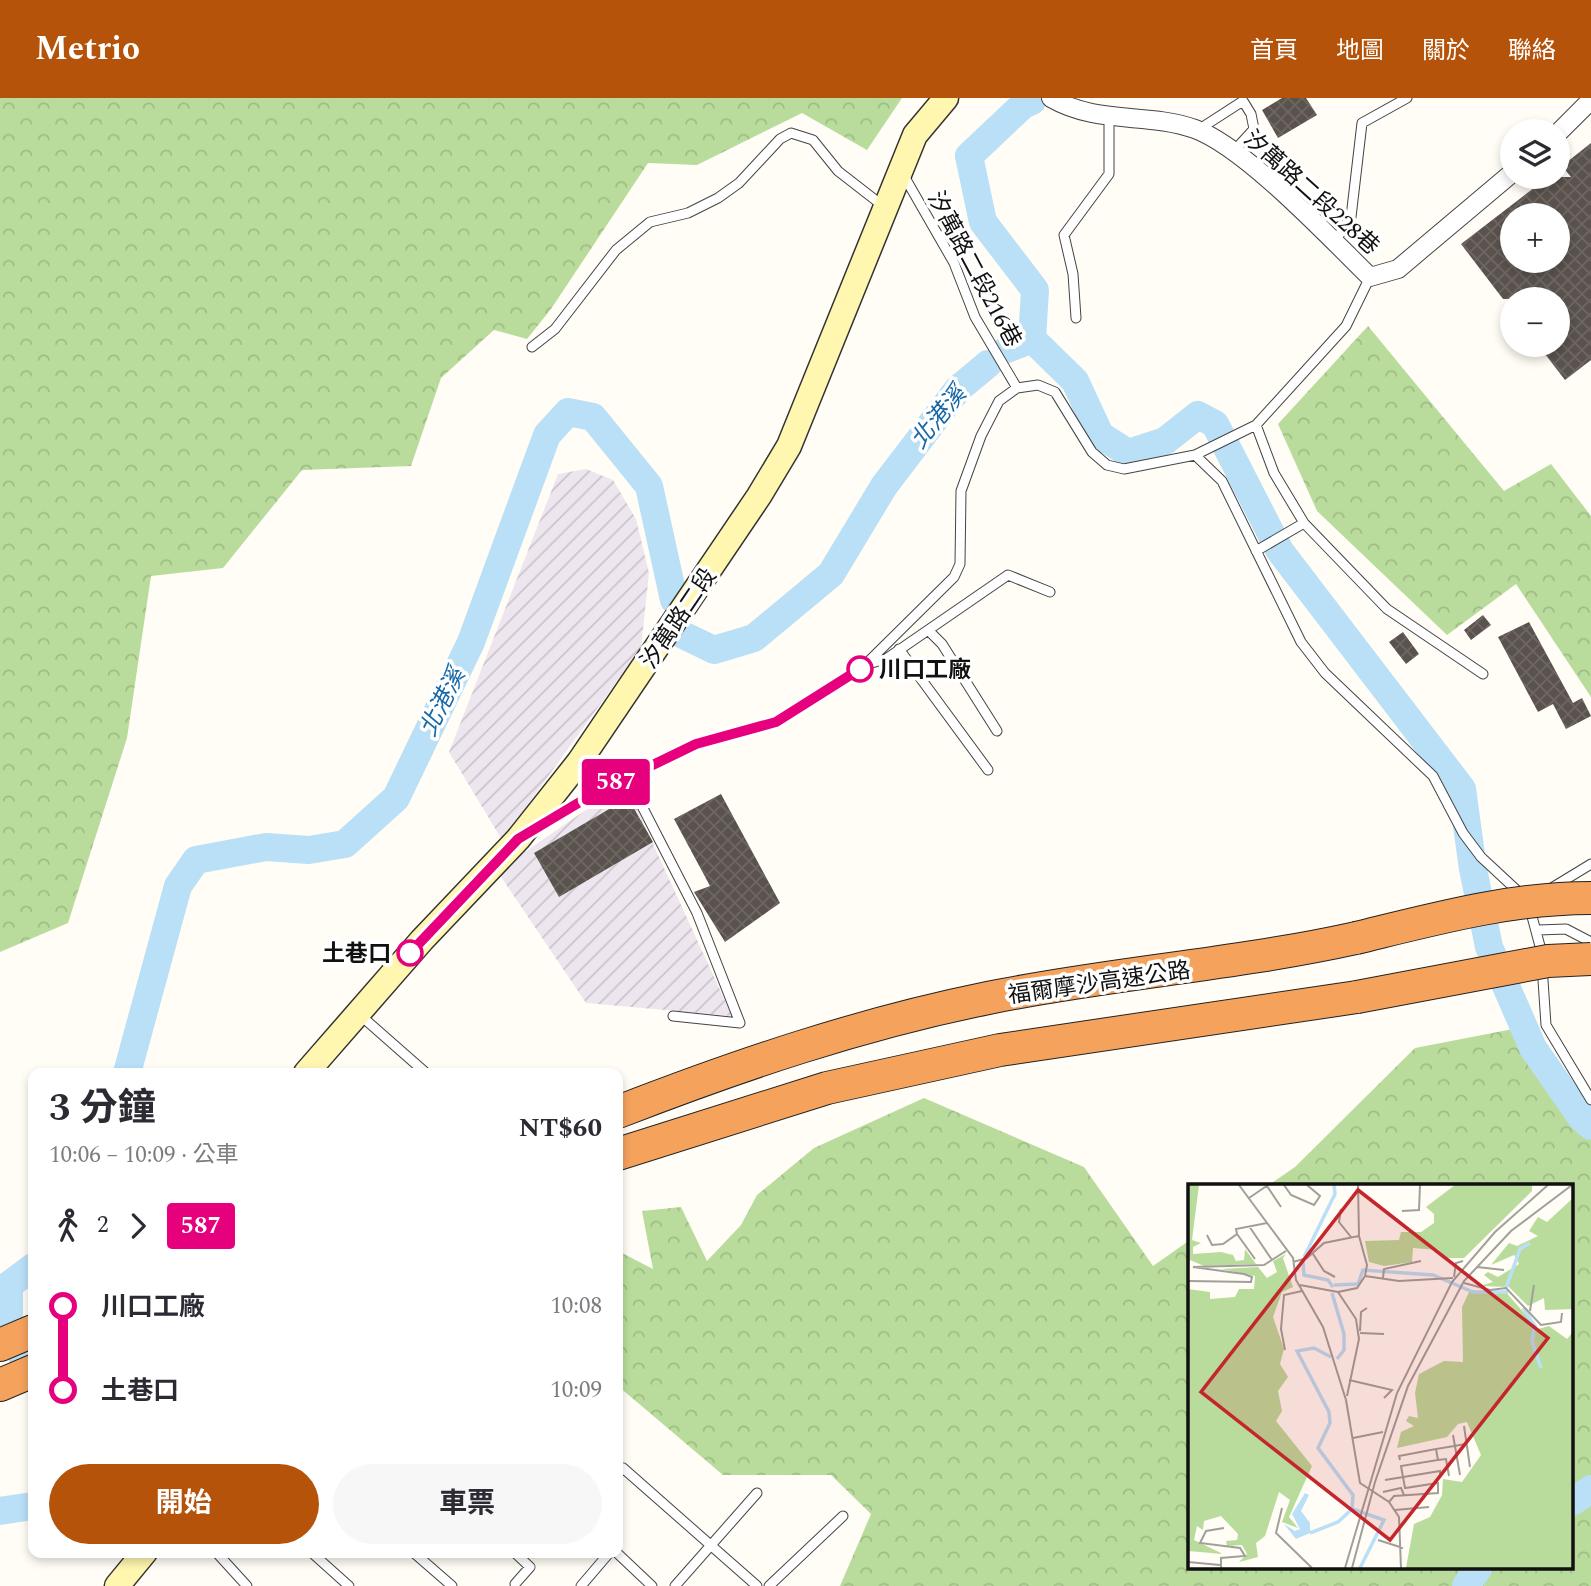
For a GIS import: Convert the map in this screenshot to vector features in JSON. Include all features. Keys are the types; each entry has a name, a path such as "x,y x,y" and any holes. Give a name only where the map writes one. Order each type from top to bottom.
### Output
{"highway":[{"name":"福爾摩沙高速公路","path":"623,1110 745,1063 818,1040 989,998 1276,956 1496,905 1548,898 1591,898"},
{"path":"623,1152 827,1088 1000,1050 1357,997 1548,961 1591,959"},
{"path":"0,1345 28,1333"},
{"path":"0,1385 28,1373"}],"street":[{"name":"汐萬路二段","path":"310,1068 422,940 518,839 579,762 657,651 789,446 900,168 915,135 946,98"},
{"name":"汐萬路二段228巷","path":"1051,98 1066,107 1109,118 1172,122 1198,130 1233,152 1335,241 1370,277 1398,269 1500,183"},
{"path":"1570,121 1591,100"},
{"path":"117,1586 140,1558"}],"lane":[{"path":"1335,241 1352,217 1362,122 1407,98"},
{"path":"1198,130 1243,101 1254,129 1233,152"},
{"path":"1076,318 1073,274 1064,235 1109,174 1109,118"},
{"path":"531,348 555,329 624,243 650,222 688,213 718,198 739,183 780,139 791,133 813,140 838,171 884,207"},
{"name":"汐萬路二段216巷","path":"900,168 954,263 975,317 1017,388"},
{"path":"518,839 627,777 696,744 776,722 866,664 954,577 960,564 961,491 981,436 999,401 1017,388 1038,385 1055,392 1092,452 1107,465 1124,468 1195,455 1256,425 1346,326 1370,277"},
{"path":"1256,425 1274,473 1304,523 1387,609 1483,674"},
{"path":"1195,455 1222,481 1301,642 1325,673 1433,776 1463,833 1481,857 1514,884 1528,902 1538,930 1546,1025 1591,1100"},
{"path":"1256,551 1304,523"},
{"path":"866,664 886,659 1008,575 1050,592"},
{"path":"928,630 942,644 997,731"},
{"path":"900,649 988,770"},
{"path":"627,777 697,913 740,1023 673,1016"},
{"path":"1528,902 1591,864"},
{"path":"1538,930 1566,929 1591,942"},
{"path":"359,1014 420,1068"},
{"path":"623,1471 758,1586"},
{"path":"675,1586 757,1493"},
{"path":"769,1586 843,1516"},
{"path":"221,1558 247,1586"},
{"path":"318,1558 349,1586"},
{"path":"421,1558 452,1586"},
{"path":"515,1584 530,1567 520,1558"},
{"path":"581,1586 605,1558"},
{"path":"622,1558 652,1586"}],"shaded area":[{"path":"586,469 613,480 636,519 649,573 641,648 502,840 449,752 558,474"},
{"path":"625,783 732,1016 586,1003 497,871"}],"green space":[{"path":"0,98 902,98 867,150 802,113 697,165 648,163 551,309 527,339 494,330 441,378 411,466 302,470 223,568 151,576 127,738 68,923 0,952"},
{"path":"1368,326 1504,491 1551,464 1591,516 1591,697 1516,584 1447,635 1317,511 1278,424"},
{"path":"1529,1026 1591,1139 1591,1586 840,1586 871,1514 831,1475 723,1475 623,1390 623,1254 653,1269 642,1211 681,1207 707,1261 741,1225 757,1195 814,1148 924,1098 1084,1167 1153,1266 1188,1241 1188,1568 1574,1568 1574,1184 1270,1184 1295,1167 1415,1048"}],"building":[{"path":"1282,98 1306,98 1317,115 1278,138 1262,110"},
{"path":"1591,143 1591,360 1565,380 1547,357 1570,357 1570,287 1500,287 1500,295 1461,244 1500,214 1500,273 1570,273 1570,203 1514,203 1532,189 1570,189 1570,160"},
{"path":"1483,615 1491,625 1471,640 1464,630"},
{"path":"1529,622 1573,703 1582,698 1591,716 1566,729 1553,704 1538,712 1498,637"},
{"path":"1403,632 1419,654 1406,664 1389,642"},
{"path":"721,794 780,903 725,942 694,892 710,886 674,819"},
{"path":"628,798 653,842 559,897 534,853"}],"waterway":[{"name":"北港溪","path":"1007,349 1032,339 1035,290 983,222 969,156 1023,105 1032,101"},
{"path":"1032,339 1075,381 1100,435 1128,453 1165,441 1198,415 1215,424 1280,551 1462,789 1473,869 1489,947 1533,1048 1581,1117 1591,1126"},
{"name":"北港溪","path":"683,635 714,650 754,638 831,574 884,486 958,389 988,364"},
{"name":"北港溪","path":"128,1068 178,886 196,860 266,847 309,850 345,844 396,798 471,642 547,435 568,412 593,417 649,486 674,600"},
{"name":"北港溪","path":"28,1271 9,1285 9,1336 28,1364"},
{"path":"0,1286 9,1285"},
{"path":"1574,1501 1591,1489"},
{"name":"北港溪","path":"0,1511 28,1507"},
{"path":"1466,1586 1478,1568"}],"bus line":[{"name":"587","path":"410,953 518,839 595,793 696,744 752,726 776,722 860,669"}],"place":[{"name":"川口工廠","path":"860,669"},
{"name":"土巷口","path":"410,953"}]}
